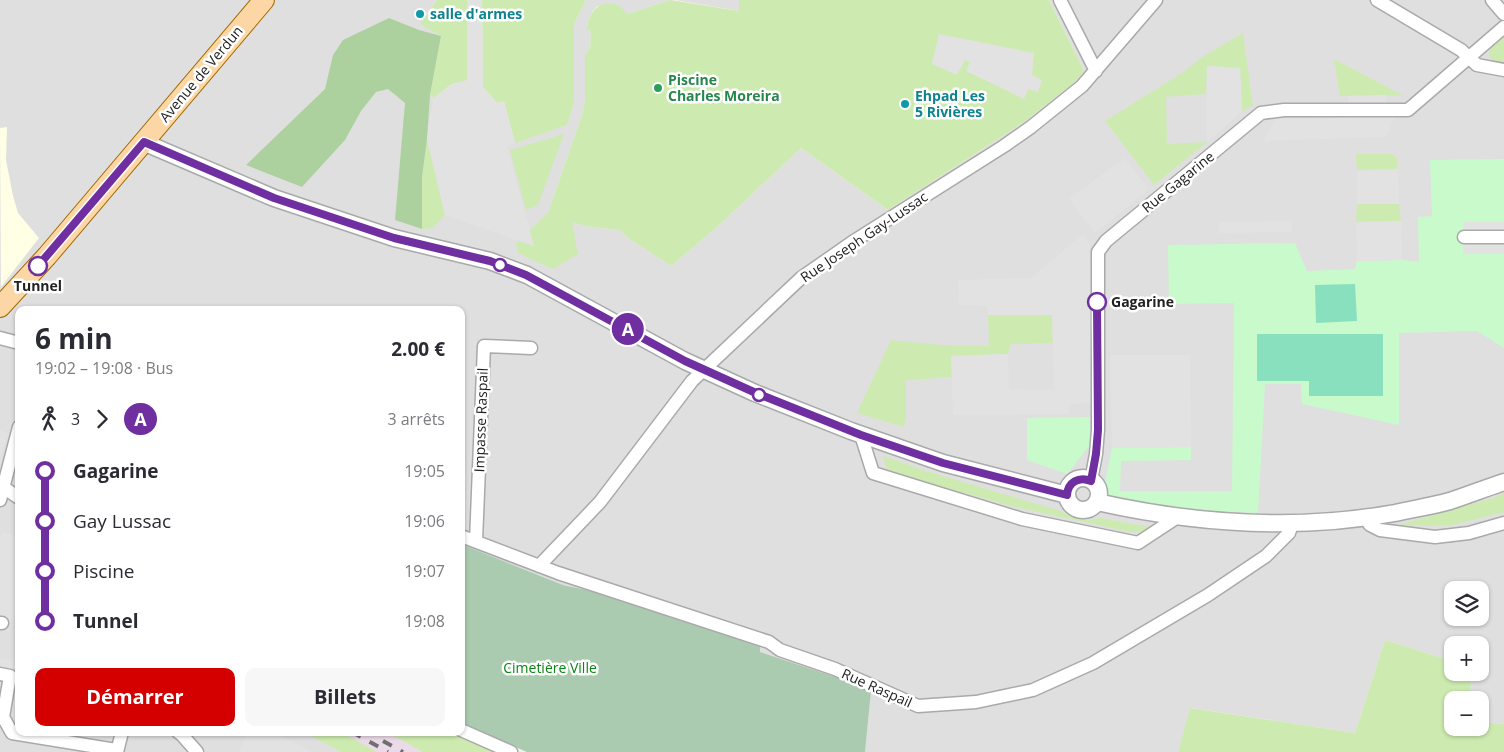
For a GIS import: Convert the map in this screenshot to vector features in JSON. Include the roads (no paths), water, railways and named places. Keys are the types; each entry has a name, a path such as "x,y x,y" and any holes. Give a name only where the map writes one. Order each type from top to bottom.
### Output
{"main road":[{"name":"Avenue de Verdun","path":"0,307 47,256 264,0"}],"street":[{"path":"1060,0 1096,71"},
{"name":"Rue Joseph Gay-Lussac","path":"539,566 600,502 691,382 801,278 854,241 1004,146 1082,86 1156,0"},
{"path":"1377,0 1461,50 1477,65 1504,70"},
{"path":"1492,0 1504,14"},
{"name":"Rue Gagarine","path":"1091,481 1098,430 1098,252 1106,241 1261,113 1284,110 1408,110 1504,27"},
{"path":"144,142 274,198 394,238 490,261 518,272 556,290 685,361 756,393 861,435 943,463 1067,495"},
{"path":"1464,237 1504,237"},
{"path":"0,338 15,342"},
{"name":"Impasse Raspail","path":"476,541 484,346 531,348"},
{"path":"861,435 873,473 1022,519 1138,543 1176,518"},
{"path":"15,441 1,490 15,496"},
{"path":"1082,479 1091,481 1098,488 1099,497 1097,502 1091,508 1082,510 1073,507 1067,495 1068,490 1074,482 1082,479"},
{"path":"1097,502 1176,518 1292,524 1365,518 1449,501 1504,482"},
{"path":"1365,518 1370,526 1380,530 1435,537 1469,532 1504,523"},
{"name":"Rue Raspail","path":"465,537 539,566 769,642 780,650 835,670 918,706 976,702 1033,690 1093,663 1208,595 1266,556 1289,533 1292,524"},
{"path":"5,675 3,717 12,733 15,734"},
{"path":"465,732 511,752"},
{"path":"30,736 117,751 121,736"},
{"path":"183,736 197,752"}],"railway":[{"path":"359,736 388,752"},
{"path":"383,741 403,752"}],"place":[{"name":"salle d'armes","path":"420,14"},
{"name":"Piscine Charles Moreira","path":"658,88"},
{"name":"Ehpad Les 5 Rivières","path":"905,104"},
{"name":"Tunnel","path":"38,266"},
{"name":"Gagarine","path":"1097,302"}],"park label":[{"name":"Cimetière Ville","path":"550,668"}]}
